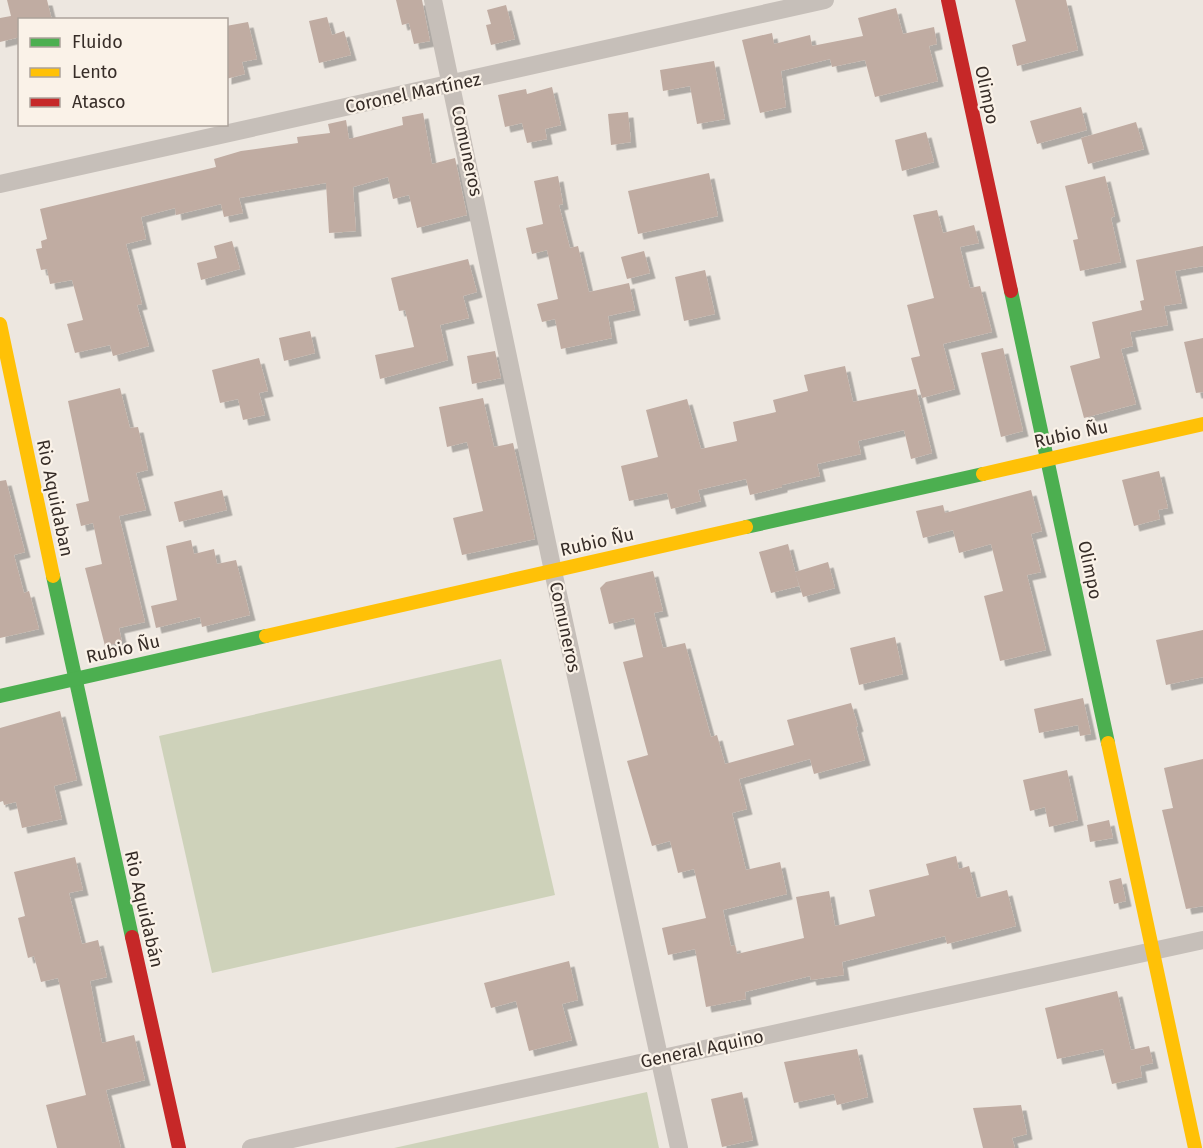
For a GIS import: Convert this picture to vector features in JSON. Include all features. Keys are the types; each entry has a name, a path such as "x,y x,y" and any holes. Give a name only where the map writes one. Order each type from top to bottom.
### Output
{"street":[{"name":"Comuneros","path":"433,0 453,84 553,571 679,1148"},
{"name":"Coronel Martínez","path":"0,183 825,0"},
{"name":"Olimpo","path":"948,0 1195,1148"},
{"name":"Rio Aquidaban","path":"0,324 74,679"},
{"name":"Rubio Ñu","path":"0,696 1203,424"},
{"name":"Rio Aquidabán","path":"74,679 179,1148"},
{"name":"General Aquino","path":"251,1148 1203,940"}],"green space":[{"path":"501,659 555,895 212,973 159,736"},
{"path":"647,1092 659,1148 394,1148"}],"building":[{"path":"7,0 47,0 52,18 18,18 18,38 0,42 0,18 11,16"},
{"path":"396,0 422,0 430,41 414,44 409,23 402,25"},
{"path":"1015,0 1066,0 1078,50 1017,66 1012,45 1026,41"},
{"path":"506,5 515,39 491,45 486,25 491,24 487,10"},
{"path":"896,8 903,34 934,27 937,44 929,46 938,81 875,97 865,60 832,67 830,59 781,71 786,107 760,113 742,40 772,33 774,44 810,35 812,46 863,36 858,18"},
{"path":"327,17 332,35 344,31 351,55 319,63 309,21"},
{"path":"248,22 257,59 242,62 245,74 228,78 228,26"},
{"path":"714,61 725,119 697,124 690,86 663,91 660,70"},
{"path":"552,87 561,125 545,129 547,139 527,143 522,123 505,127 498,95 526,89 527,94"},
{"path":"1081,107 1087,130 1037,144 1030,121"},
{"path":"628,112 631,142 611,145 608,114"},
{"path":"423,113 432,164 455,158 467,215 417,228 409,195 393,199 388,177 353,187 356,231 329,233 326,183 239,198 243,213 224,217 221,204 176,215 175,208 141,217 146,239 126,244 142,304 137,305 149,346 113,356 110,345 75,353 67,324 83,320 72,280 50,284 47,269 41,270 36,249 42,248 41,241 47,239 40,209 216,167 214,159 241,151 298,143 297,137 330,133 328,124 346,120 349,139 403,125 402,117"},
{"path":"1136,122 1144,149 1088,164 1081,138"},
{"path":"926,132 934,162 902,171 895,140"},
{"path":"709,173 718,216 638,234 628,191"},
{"path":"558,176 563,204 559,205 570,248 578,246 589,292 629,283 635,310 608,316 612,338 561,349 555,319 542,322 537,304 558,299 547,250 532,254 526,228 543,224 534,181"},
{"path":"1105,176 1115,216 1111,218 1121,262 1080,271 1073,240 1078,239 1065,186"},
{"path":"937,210 943,233 974,225 979,243 960,247 970,288 980,286 992,332 943,344 955,389 922,398 911,358 920,356 907,305 934,298 913,215"},
{"path":"232,241 240,269 201,280 197,263 217,258 214,246"},
{"path":"1203,246 1203,266 1175,271 1182,303 1164,306 1168,325 1130,332 1133,346 1121,349 1136,404 1084,418 1070,366 1100,358 1092,322 1142,310 1140,301 1144,300 1136,260"},
{"path":"644,251 650,273 627,279 621,257"},
{"path":"468,259 477,292 463,296 469,318 440,325 448,360 380,379 375,355 414,347 405,310 399,311 391,278"},
{"path":"705,270 715,314 684,321 675,277"},
{"path":"310,331 315,353 284,361 279,338"},
{"path":"1203,338 1203,392 1196,393 1184,342"},
{"path":"1003,348 1023,431 1001,437 981,353"},
{"path":"495,351 501,378 472,384 467,356"},
{"path":"259,358 268,391 259,393 265,415 243,420 238,399 220,403 212,370"},
{"path":"845,366 853,402 916,389 932,453 911,459 904,430 858,441 861,454 817,464 820,476 782,485 782,487 750,495 746,479 698,490 701,501 671,509 667,493 629,501 621,466 658,457 646,410 687,399 701,449 737,441 733,422 776,412 773,400 808,391 804,375"},
{"path":"120,388 130,428 138,427 148,470 136,473 146,510 119,516 145,622 119,628 122,642 105,646 85,568 102,564 93,523 81,526 76,504 89,501 68,401"},
{"path":"483,398 494,447 513,443 535,539 462,555 453,518 483,511 467,442 447,447 439,407"},
{"path":"1159,471 1168,508 1158,510 1160,519 1134,526 1122,480"},
{"path":"6,480 25,552 14,555 24,593 29,591 39,629 0,638 0,481"},
{"path":"222,490 227,510 179,522 174,502"},
{"path":"1031,490 1042,531 1031,534 1041,572 1027,575 1046,650 1000,661 984,596 1003,591 991,544 959,553 953,530 923,538 916,511 943,505 945,513"},
{"path":"191,540 194,554 214,549 217,564 236,560 250,615 202,627 200,617 156,628 151,606 177,600 166,546"},
{"path":"788,544 799,586 771,593 759,552"},
{"path":"828,562 835,588 803,597 795,572"},
{"path":"653,571 663,611 654,613 663,648 685,643 711,737 717,735 725,764 794,745 787,720 851,703 858,726 856,727 865,760 814,774 810,759 739,779 747,809 732,813 746,870 780,862 787,894 723,910 731,946 735,945 737,954 804,938 796,897 829,891 835,926 875,916 869,890 929,875 926,864 956,856 959,869 969,866 977,898 1007,890 1016,926 947,944 945,936 842,962 844,975 811,980 810,976 745,992 746,999 706,1007 695,949 668,955 662,928 706,918 694,869 678,873 670,841 652,846 627,761 648,755 623,662 643,657 634,618 609,624 600,588 606,582"},
{"path":"1203,630 1203,677 1166,685 1156,640"},
{"path":"895,637 903,674 859,685 850,648"},
{"path":"1083,698 1091,734 1080,736 1078,725 1039,733 1034,709"},
{"path":"60,711 77,780 54,786 62,819 22,828 16,802 4,805 3,801 0,802 0,728"},
{"path":"1203,759 1203,906 1186,909 1162,810 1173,808 1164,768"},
{"path":"1067,770 1078,820 1049,827 1045,807 1030,811 1023,780"},
{"path":"1109,820 1113,838 1090,842 1087,825"},
{"path":"75,857 83,890 69,893 82,944 98,940 107,977 90,981 102,1043 134,1035 145,1080 106,1090 121,1148 57,1148 46,1105 86,1095 58,978 41,982 34,956 28,958 18,918 25,916 14,872"},
{"path":"1121,878 1126,901 1114,904 1109,881"},
{"path":"569,961 578,1000 562,1004 572,1040 529,1051 516,1001 491,1008 484,983"},
{"path":"1117,991 1131,1050 1149,1046 1153,1063 1140,1066 1142,1077 1112,1084 1103,1049 1057,1059 1045,1008"},
{"path":"857,1049 868,1097 837,1105 834,1094 794,1103 784,1062"},
{"path":"742,1092 753,1140 722,1147 711,1099"},
{"path":"1021,1105 1027,1134 1012,1138 1015,1148 983,1148 973,1108"}],"traffic: fast":[{"path":"1011,291 1108,743"},
{"path":"746,527 983,474"},
{"path":"53,576 132,937"},
{"path":"0,696 266,636"}],"traffic: slow":[{"path":"0,324 53,576"},
{"path":"983,474 1203,424"},
{"path":"266,636 746,527"},
{"path":"1108,743 1195,1148"}],"traffic: jam":[{"path":"948,0 1011,291"},
{"path":"132,937 179,1148"}]}
